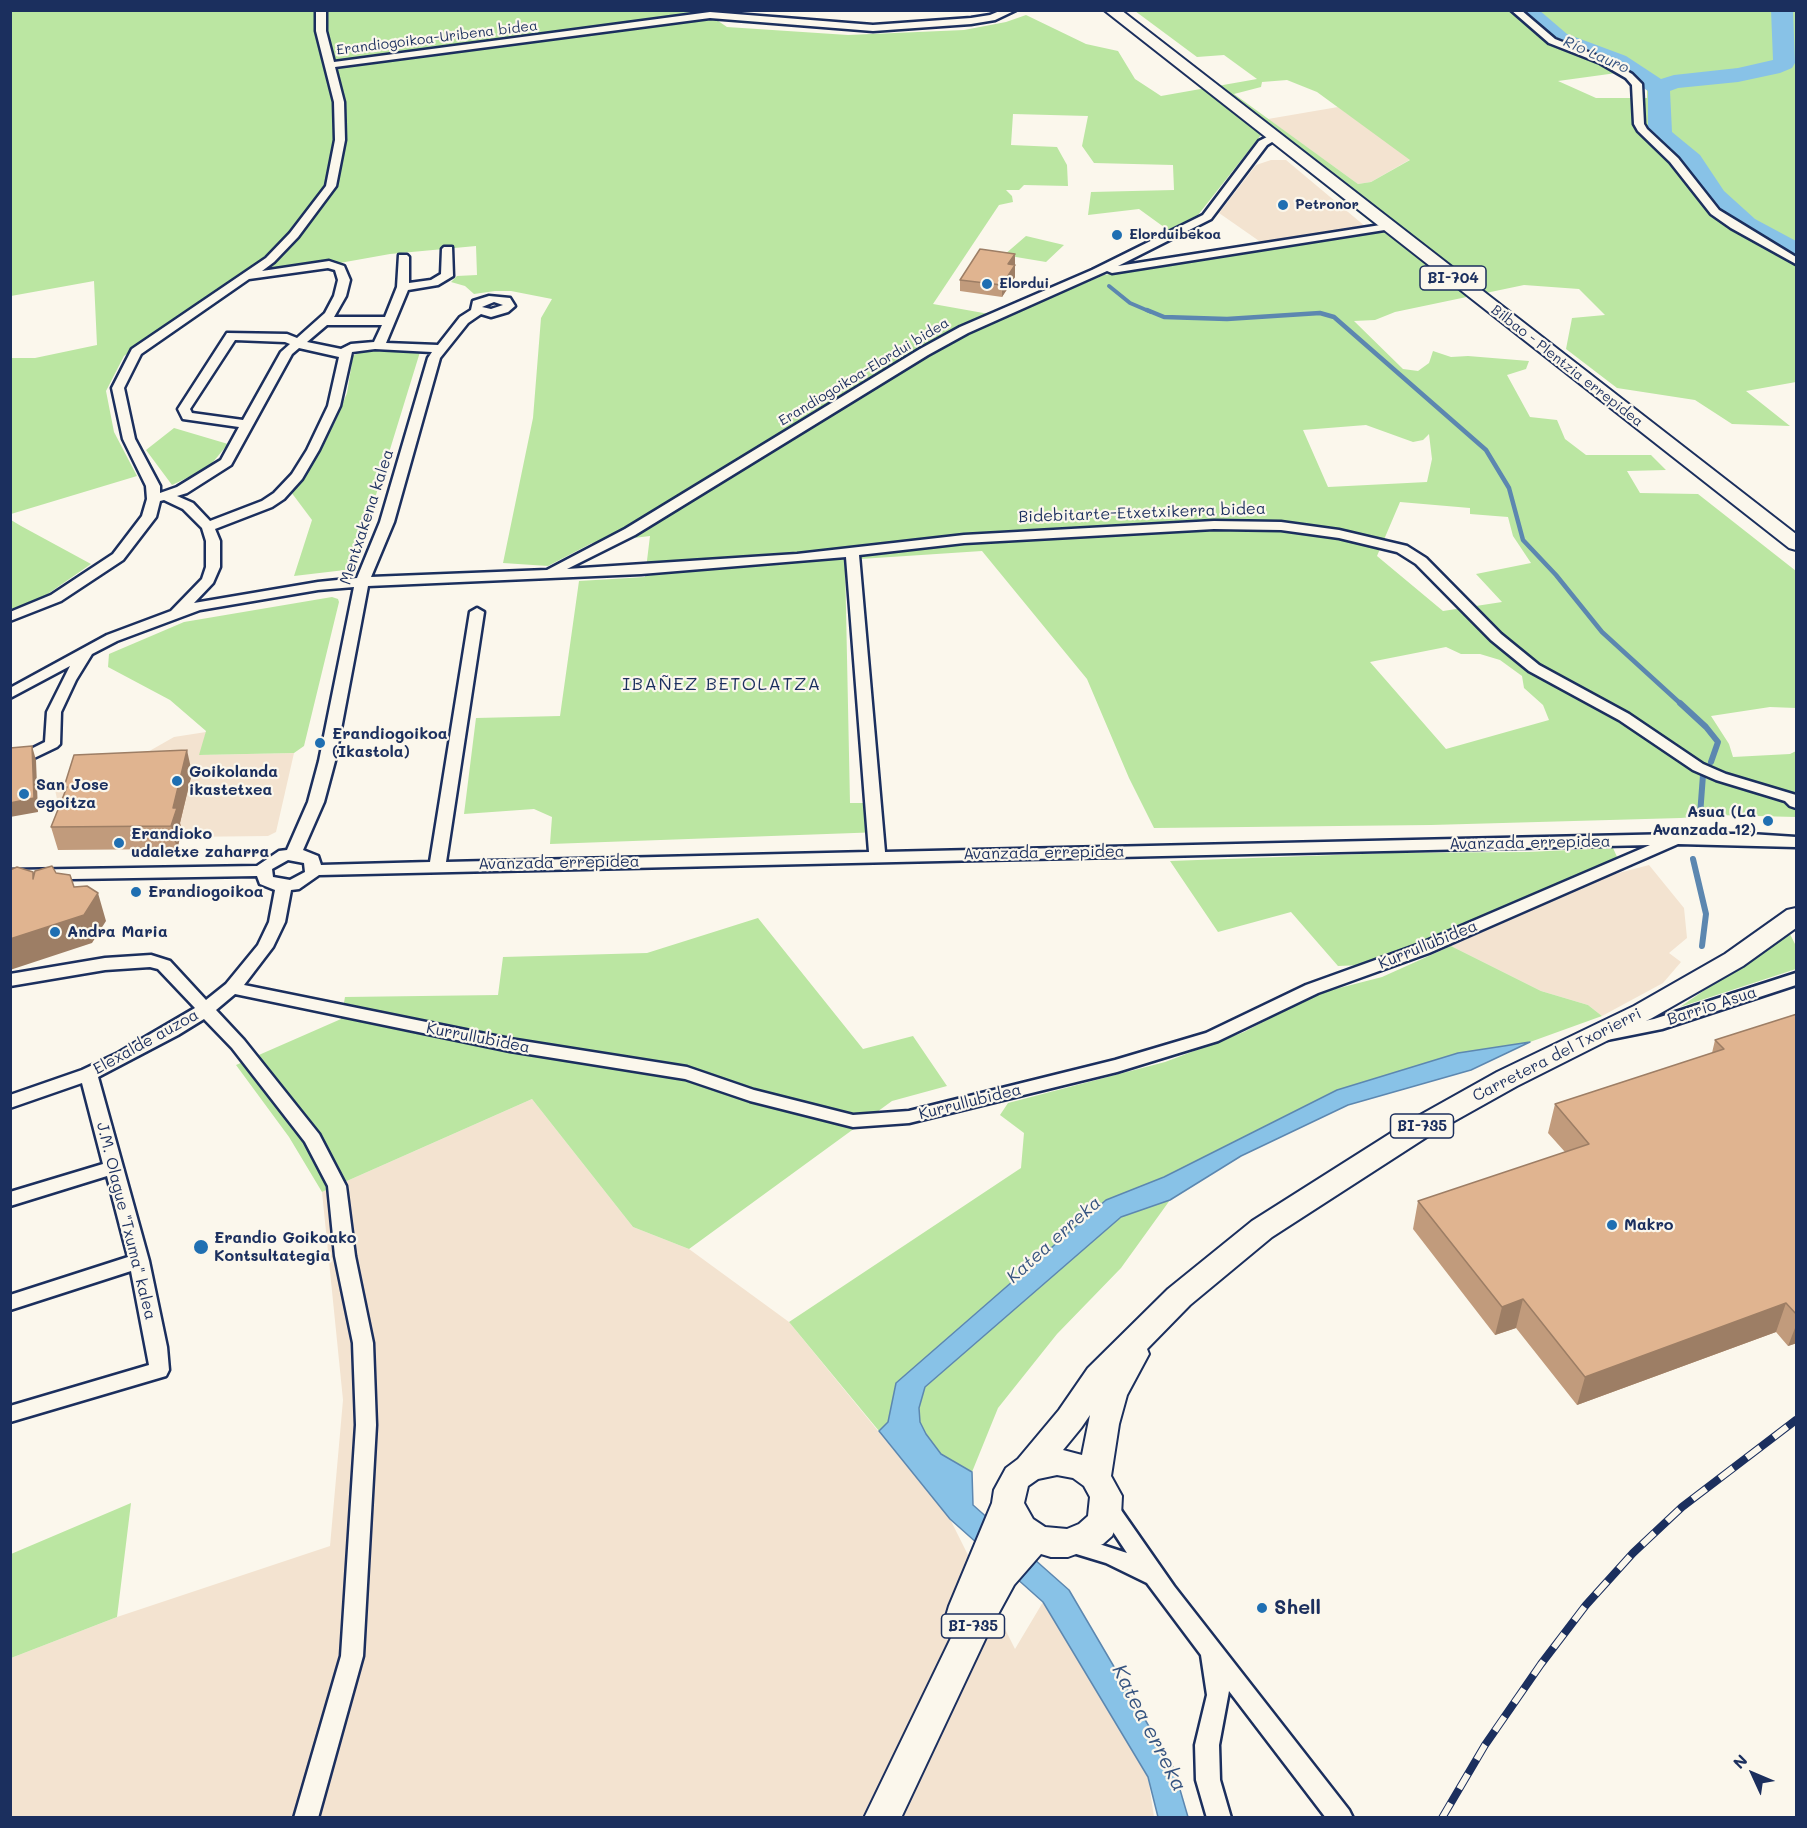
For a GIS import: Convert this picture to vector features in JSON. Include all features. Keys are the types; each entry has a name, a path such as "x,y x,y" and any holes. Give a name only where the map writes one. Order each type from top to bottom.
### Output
{"main road":[{"name":"Bilbao - Plentzia errepidea","path":"1110,10 1797,544"},
{"name":"Carretera del Txorierri","path":"1029,1468 1070,1419 1099,1377 1179,1297 1212,1267 1262,1228 1423,1126 1507,1079 1643,1012 1734,960 1797,916"},
{"name":"Carretera del Txorierri","path":"1101,1491 1103,1424 1112,1394 1150,1328"},
{"path":"1049,1462 1071,1464 1084,1469 1101,1491 1105,1516 1092,1534 1068,1543 1051,1543 1035,1538 1021,1529 1012,1517 1008,1503 1010,1490 1017,1477 1029,1468 1049,1462"},
{"name":"BI-735","path":"942,1692 966,1606 1008,1503"},
{"name":"BI-735","path":"882,1818 976,1620 1002,1575 1035,1538"}],"street":[{"path":"177,612 208,580 213,560 213,541 208,527 188,506 160,497 153,486 129,439 118,388 136,352 270,260 294,235 331,186 340,140 339,102 321,31 321,10"},
{"name":"Erandiogoikoa-Uribena bidea","path":"330,65 710,15 873,28 971,21 992,18 1012,10"},
{"path":"1515,10 1552,41 1603,61 1629,76 1637,84 1639,124 1642,131 1674,160 1704,200 1715,212 1735,226 1797,261"},
{"name":"Erandiogoikoa-Elordui bidea","path":"550,572 630,532 924,352 964,330 1096,272 1207,217 1263,143 1273,137"},
{"path":"1096,272 1387,226"},
{"path":"403,287 434,283 447,276 447,249"},
{"path":"377,346 380,345 403,287 402,257"},
{"path":"10,617 56,598 118,557 150,517 160,497 208,475 225,462 287,352 325,321 340,296 344,280 340,268 329,264 246,276"},
{"name":"Mentxakena kalea","path":"293,854 316,802 327,761 362,582 387,522 434,358 464,320 478,311"},
{"path":"325,321 388,321"},
{"path":"246,424 188,416 184,409 231,336 287,338 309,348 332,350 345,355"},
{"path":"208,527 267,504 279,496 297,476 313,450 334,406 346,350 377,346 440,349"},
{"name":"Bidebitarte-Etxetxikerra bidea","path":"10,694 112,638 177,612 197,606 318,586 550,572 641,570 852,552 964,539 1214,525 1293,527 1339,534 1402,549 1421,561 1496,637 1533,668 1624,717 1698,767 1721,777 1791,798 1797,803"},
{"path":"852,552 877,856"},
{"path":"437,866 477,612"},
{"path":"10,755 32,754 52,744 54,712 69,680 87,651"},
{"name":"Avanzada errepidea","path":"314,870 1676,839 1775,841 1795,846"},
{"name":"Kurrullubidea","path":"232,988 510,1045 687,1073 750,1095 853,1121 909,1117 1118,1066 1212,1037 1312,989 1423,949 1676,839"},
{"path":"293,854 312,860 314,870 306,879 284,886 270,883 263,876 265,866 277,857 293,854"},
{"path":"10,875 263,871"},
{"name":"Elexalde auzoa","path":"10,1102 88,1074 172,1031 206,1010 232,988 269,939 277,922 284,886"},
{"path":"10,980 105,964 151,961 164,965 238,1044 307,1132 337,1186 345,1256 363,1343 366,1425 352,1656 306,1818"},
{"name":"Barrio Asua","path":"1592,1037 1656,1025 1797,979"},
{"name":"J.M. Olague \"Txuma\" kalea","path":"10,1414 159,1370 157,1347 139,1261 88,1074"},
{"path":"10,1199 114,1167"},
{"path":"10,1303 139,1261"},
{"path":"1101,1491 1154,1576 1341,1818"},
{"path":"1068,1543 1112,1556 1154,1576"},
{"path":"1212,1654 1218,1695 1207,1745 1208,1780 1220,1818"}],"shaded area":[{"name":"Petronor","path":"1338,107 1411,159 1371,182 1358,184 1268,119"},
{"name":"Petronor","path":"1271,160 1286,160 1366,227 1262,243 1219,213 1256,165"},
{"name":"Goikolanda ikastetxea","path":"206,732 200,755 294,753 276,832 268,836 181,837 182,831 64,832 54,785 109,774 174,737"},
{"path":"1649,865 1684,908 1687,938 1669,953 1681,962 1663,983 1602,1016 1588,1005 1541,991 1451,946 1611,875"},
{"path":"532,1099 633,1227 689,1249 789,1322 950,1519 1015,1649 1043,1602 1148,1777 1154,1817 11,1818 11,1658 117,1617 330,1546 343,1400 322,1192"}],"green space":[{"path":"702,10 727,27 848,35 964,30 1006,22 1026,15 1086,44 1118,51 1135,79 1161,96 1257,79 1224,55 1197,57 1135,11 1796,11 1796,382 1746,391 1790,426 1732,424 1695,400 1617,388 1566,349 1572,318 1605,315 1579,289 1524,285 1395,312 1375,320 1354,321 1403,369 1418,371 1429,363 1433,351 1451,357 1468,356 1529,361 1526,369 1507,375 1530,417 1557,420 1565,439 1586,455 1651,455 1666,470 1627,471 1640,493 1698,494 1796,571 1796,708 1770,707 1711,716 1729,744 1733,757 1790,754 1796,751 1796,817 1716,815 1431,825 1154,828 1129,778 1087,679 982,551 845,560 850,803 882,803 882,832 550,844 552,817 534,809 464,814 476,718 560,716 579,581 645,577 650,536 592,543 548,566 503,563 533,418 541,318 552,299 511,291 474,294 465,286 451,282 457,276 477,275 476,246 390,254 228,283 124,356 106,391 114,432 137,476 11,514 11,358 35,358 97,345 94,281 11,296 10,11","holes":["1631,71 1647,90 1647,98 1596,98 1558,81","1287,80 1317,92 1410,160 1371,182 1358,184 1234,94 1261,87 1262,82","1013,114 1088,116 1082,146 1094,163 1173,165 1174,190 1091,192 1088,215 1139,209 1168,230 1198,215 1261,135 1382,231 1104,275 1006,317 933,304 999,205 1013,202 1012,196 1006,190 1019,190 1024,185 1068,186 1067,165 1057,147 1011,145","1366,425 1413,442 1423,440 1429,434 1432,459 1427,482 1328,487 1303,430","1400,502 1470,508 1470,514 1508,517 1513,536 1531,563 1476,574 1502,602 1443,611 1377,556","1446,647 1461,654 1480,654 1500,660 1522,676 1524,688 1543,705 1549,720 1446,749 1370,662"]},
{"path":"1026,236 1064,245 1046,262 1004,255"},
{"path":"361,351 420,352 355,563 345,570 294,576 312,520 291,492 315,459 335,422 347,393 353,356"},
{"path":"174,428 228,444 208,468 172,485 146,450"},
{"path":"11,520 91,564 39,600 11,609"},
{"path":"332,597 338,599 339,602 304,746 294,753 199,755 206,731 170,700 108,667 109,654 184,622"},
{"path":"1613,848 1618,859 1422,944 1362,965 1338,966 1291,912 1218,932 1170,861 1390,853 1527,852"},
{"path":"758,918 863,1049 913,1036 947,1086 892,1101 689,1249 633,1227 532,1099 322,1192 289,1137 236,1065 341,1019 345,997 498,995 503,957 647,953"},
{"path":"1789,932 1796,946 1796,969 1680,1007"},
{"path":"1451,946 1541,991 1588,1005 1602,1016 1530,1042 1458,1053 1337,1090 1164,1177 1106,1200 896,1383 888,1422 879,1431 789,1322 1021,1168 1024,1133 1000,1115 1008,1103 1165,1062 1244,1032 1316,994 1382,977"},
{"path":"1170,1200 1121,1268 1057,1334 998,1408 972,1472 941,1454 920,1422 919,1408 925,1387 1121,1217"},
{"path":"131,1503 117,1617 11,1658 11,1554"}],"water":[{"name":"Katea erreka","path":"1530,1042 1471,1070 1348,1105 1241,1156 1170,1200 1121,1217 925,1387 919,1408 920,1422 926,1434 941,1454 972,1472 973,1505 1069,1590 1174,1769 1188,1817 1158,1817 1148,1777 1043,1602 950,1519 879,1431 888,1422 896,1383 1106,1200 1164,1177 1337,1090 1458,1053"}],"building":[{"path":"980,249 1015,254 1008,264 1015,265 1002,285 960,280"},
{"name":"San Jose egoitza","path":"32,746 34,798 10,803 10,748"},
{"path":"187,750 173,808 177,808 171,826 51,827 67,787 64,787 74,755"},
{"path":"52,866 56,873 70,875 74,887 87,886 98,893 84,915 10,939 10,870 17,867 33,872 33,879 35,871"},
{"name":"Makro","path":"1797,1014 1797,1315 1786,1303 1585,1377 1523,1299 1502,1307 1418,1201 1589,1144 1555,1104 1724,1049 1715,1040"}],"waterway":[{"name":"Río Lauro","path":"1526,10 1559,39 1618,61 1659,88"},
{"path":"1659,88 1674,82 1738,75 1772,68 1784,63 1782,10"},
{"name":"Río Lauro","path":"1659,88 1660,134 1692,160 1715,196 1746,224 1796,251"},
{"path":"1109,286 1130,303 1151,312"},
{"path":"1147,310 1164,317 1227,319 1320,313 1334,317 1486,450 1509,488 1523,540 1556,575 1602,632 1682,705"},
{"path":"1680,703 1706,727 1718,742 1711,762"},
{"path":"1700,815 1703,775"},
{"path":"1693,859 1706,914 1702,946"}],"railway":[{"path":"1442,1818 1485,1745 1541,1664 1586,1605 1633,1553 1682,1507 1796,1420"}],"place":[{"name":"Petronor","path":"1283,205"},
{"name":"Elorduibekoa","path":"1117,235"},
{"name":"Elordui","path":"987,284"},
{"name":"Erandiogoikoa (Ikastola)","path":"320,743"},
{"name":"Goikolanda ikastetxea","path":"177,781"},
{"name":"San Jose egoitza","path":"24,794"},
{"name":"Asua (La Avanzada 12)","path":"1768,821"},
{"name":"Erandioko udaletxe zaharra","path":"119,843"},
{"name":"Erandiogoikoa","path":"136,892"},
{"name":"Andra Maria","path":"55,932"},
{"name":"Makro","path":"1612,1225"},
{"name":"Erandio Goikoako Kontsultategia","path":"201,1247"},
{"name":"Shell","path":"1262,1608"}],"district":[{"name":"IBAÑEZ BETOLATZA","path":"722,684"}]}
